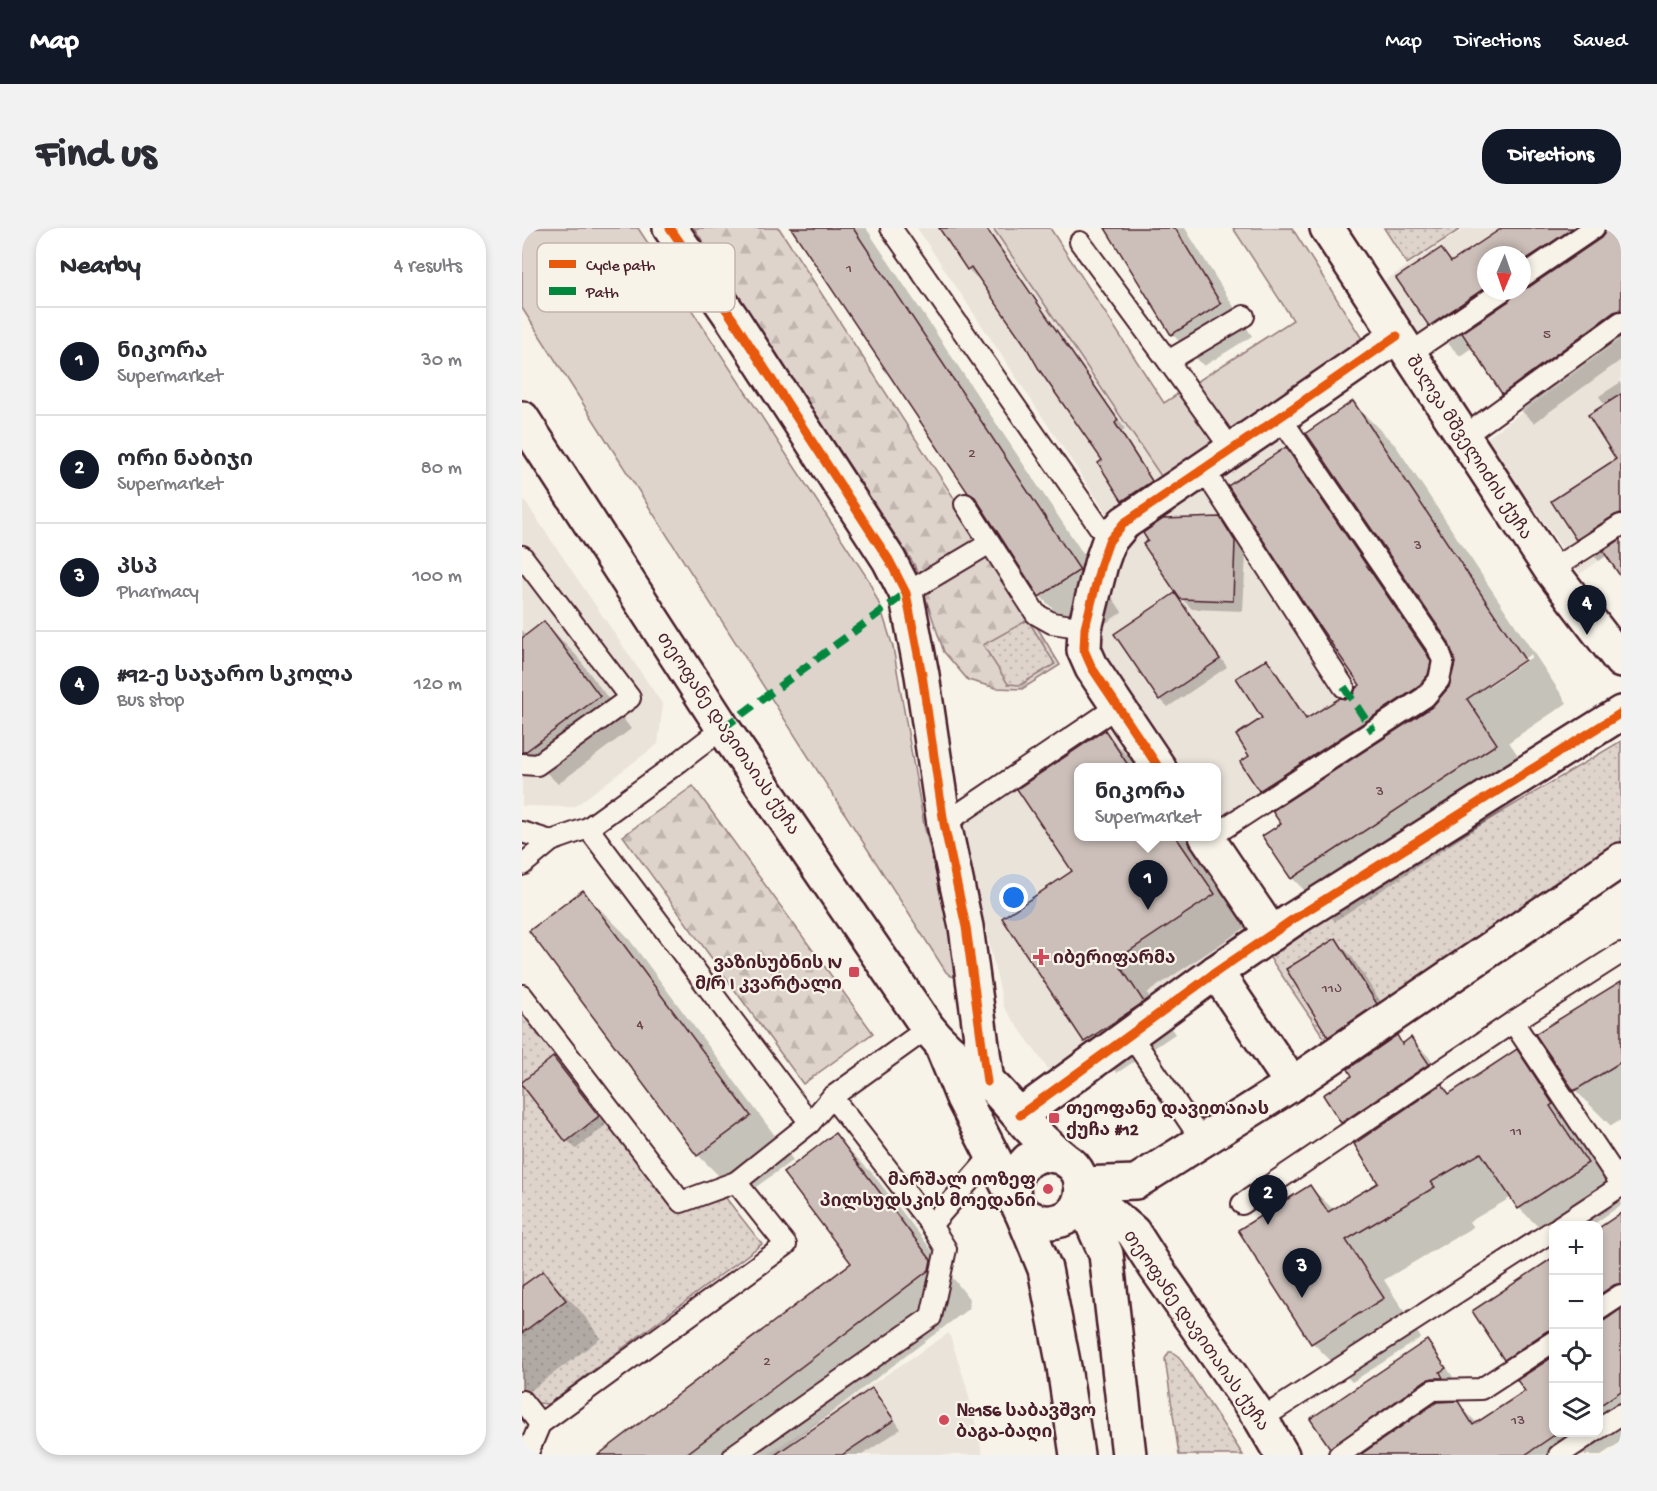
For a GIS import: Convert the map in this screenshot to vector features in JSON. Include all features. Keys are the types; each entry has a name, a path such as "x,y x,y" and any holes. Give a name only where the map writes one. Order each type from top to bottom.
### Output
{"street":[{"path":"670,228 680,243"},
{"name":"შალვა მშველიძის ქუჩა","path":"1327,228 1551,570 1621,661"},
{"path":"728,312 889,560 906,593 922,675 944,824 966,927 987,1082"},
{"path":"1156,763 1092,668 1084,650 1085,628 1109,541 1124,522 1280,417 1403,345"},
{"name":"თეოფანე დავითაიას ქუჩა","path":"522,418 723,728 934,1036 1018,1207 1045,1269 1064,1367 1077,1455"},
{"path":"1020,1115 1216,972 1302,913 1621,713"},
{"path":"1213,841 1272,934"},
{"path":"1081,1191 1136,1182 1292,1084 1621,860"},
{"path":"1216,972 1292,1084"},
{"name":"თეოფანე დავითაიას ქუჩა","path":"934,1036 987,1082 1061,1157"},
{"path":"1081,1191 1075,1210 1065,1219 1050,1223 1035,1221 1018,1207 1013,1185 1018,1170 1028,1160 1043,1154 1061,1157 1075,1167 1081,1191 1106,1254 1129,1455"},
{"name":"თეოფანე დავითაიას ქუჩა","path":"1081,1191 1133,1232 1261,1419 1282,1455"}],"lane":[{"path":"891,228 1109,541"},
{"path":"1531,271 1594,228"},
{"path":"1080,242 1232,450"},
{"path":"1403,345 1486,300"},
{"path":"1168,361 1244,316"},
{"path":"1463,437 1621,322"},
{"path":"1221,829 1425,697 1439,680 1443,661 1438,648 1280,417"},
{"path":"1203,469 1344,687"},
{"path":"965,504 1036,614 1052,623 1085,628"},
{"path":"1551,570 1621,525"},
{"path":"906,593 990,543"},
{"path":"522,556 630,698 537,765 522,764"},
{"path":"944,824 1118,706"},
{"path":"522,865 551,841 588,828 723,728"},
{"path":"588,828 810,1123"},
{"path":"522,832 551,841"},
{"path":"1242,1204 1621,953"},
{"path":"523,999 681,1202 736,1182 810,1123 832,1097 934,1036"},
{"path":"1514,1022 1621,1185 1567,1221"},
{"path":"1130,1034 1202,1141"},
{"path":"734,1455 932,1317 946,1249 931,1225 832,1097"},
{"path":"931,1225 992,1155"},
{"path":"527,1455 540,1424 786,1245 736,1182"},
{"path":"1261,1419 1549,1233"},
{"path":"1603,1307 1621,1295"},
{"path":"1339,1455 1433,1390 1481,1389 1549,1344"},
{"path":"522,1401 540,1424"},
{"path":"1603,1426 1621,1414"},
{"path":"1560,1455 1586,1437"}],"shaded area":[{"path":"917,228 993,228 1165,482 1111,520"},
{"path":"1466,228 1587,228 1531,266 1531,246 1477,246 1477,298 1420,341 1380,284"},
{"path":"1621,339 1621,545 1580,574 1486,439"},
{"path":"1278,429 1431,661 1419,696 1221,822 1221,763 1171,763 1103,657 1096,621 1114,545"},
{"path":"522,497 663,705 658,744 574,807 522,806"},
{"path":"1111,721 1139,763 1074,763 1074,841 1193,841 1256,934 1055,1079 1004,1007 961,825"},
{"path":"949,1333 966,1385 983,1455 766,1455"}],"green space":[{"path":"522,228 638,228 648,243 537,243 537,312 693,312 868,579 880,606 893,647 924,825 960,969 956,977 946,972 522,308"},
{"path":"694,228 779,228 1060,665 1022,689 996,688 968,680 944,652 914,564 735,291 735,243 704,243"},
{"path":"993,228 1050,228 1164,403 1293,320 1233,228 1292,228 1364,342 1165,482"},
{"path":"1384,228 1462,228 1407,264"},
{"path":"1028,620 1055,664 1020,685 1008,684 983,645"},
{"path":"1621,741 1621,847 1329,1045 1266,952"},
{"path":"693,786 873,1033 803,1084 623,836"},
{"path":"525,1013 680,1212 726,1198 762,1244 548,1404 528,1402 522,1394 522,1015"},
{"path":"1169,1352 1179,1357 1243,1455 1179,1455 1165,1359"}],"building":[{"path":"791,228 853,228 1080,570 1039,597 975,497 968,493"},
{"path":"939,228 986,228 1118,420 1115,423 1152,481 1122,501 1098,463 1102,460 1040,371 1025,345 971,267 967,270"},
{"path":"1105,228 1175,228 1221,304 1171,335"},
{"path":"1502,228 1573,228 1531,256 1531,246 1477,246 1477,293 1429,326 1396,278 1441,248 1451,262"},
{"path":"1606,228 1621,228 1621,310 1614,312 1502,394 1462,333 1510,300 1531,300 1531,286 1604,234"},
{"path":"1621,394 1621,513 1576,540 1551,501 1616,459 1588,415"},
{"path":"1353,401 1525,660 1467,699 1497,744 1291,879 1262,836 1281,824 1272,811 1432,707 1449,687 1455,663 1448,641 1306,433"},
{"path":"1286,447 1431,662 1428,675 1417,688 1259,791 1240,762 1249,756 1236,735 1262,718 1236,678 1267,659 1306,719 1340,698 1350,697 1360,685 1228,486"},
{"path":"1220,517 1235,541 1233,601 1180,599 1143,544 1148,541 1143,533 1163,519"},
{"path":"1621,539 1621,577 1603,551"},
{"path":"1175,593 1220,659 1159,700 1114,634"},
{"path":"544,621 600,696 522,752 522,638"},
{"path":"1105,730 1127,763 1074,763 1074,841 1179,841 1215,894 1116,960 1144,1002 1084,1042 1002,918 1072,871 1017,789"},
{"path":"583,890 751,1116 697,1156 529,931"},
{"path":"1336,938 1377,1004 1328,1037 1286,969"},
{"path":"1621,981 1621,1062 1574,1091 1535,1034"},
{"path":"1397,1035 1402,1044 1411,1037 1429,1064 1341,1123 1323,1095 1352,1076 1348,1069"},
{"path":"1517,1049 1553,1104 1550,1106 1588,1163 1518,1209 1481,1153 1431,1182 1435,1187 1346,1240 1384,1298 1311,1344 1238,1230 1310,1185 1328,1212 1378,1183 1354,1144 1442,1084 1449,1094"},
{"path":"553,1057 599,1116 566,1142 522,1085 522,1082"},
{"path":"835,1133 931,1260 929,1270 685,1455 598,1455 851,1263 783,1173"},
{"path":"1621,1213 1621,1283 1603,1292 1603,1275 1603,1225"},
{"path":"1549,1260 1549,1330 1504,1360 1472,1311"},
{"path":"543,1271 566,1300 522,1333 522,1286"},
{"path":"1621,1309 1621,1391 1603,1403 1603,1321"},
{"path":"1427,1340 1446,1368 1440,1372 1443,1378 1426,1380 1330,1448 1310,1419"},
{"path":"1549,1359 1549,1437 1552,1437 1525,1455 1360,1455 1437,1402 1458,1401 1473,1425 1525,1391 1517,1380"},
{"path":"872,1388 894,1420 842,1455 775,1455"}],"marked path":[{"path":"723,728 906,593"},
{"path":"1344,687 1373,731"}],"cycle path":[{"path":"670,228 680,243"},
{"path":"728,312 889,560 906,593 922,675 944,824 966,927 987,1082"},
{"path":"1156,763 1092,668 1084,650 1085,628 1109,541 1124,523 1397,336"},
{"path":"1020,1115 1216,972 1292,920 1621,713"}],"place":[{"name":"#92-ე საჯარო სკოლა","path":"1587,635"},
{"name":"ნიკორა","path":"1148,910"},
{"name":"იბერიფარმა","path":"1041,957"},
{"name":"ვაზისუბნის IV მ/რ I კვარტალი","path":"854,972"},
{"name":"თეოფანე დავითაიას ქუჩა #12","path":"1054,1118"},
{"name":"მარშალ იოზეფ პილსუდსკის მოედანი","path":"1048,1189"},
{"name":"ორი ნაბიჯი","path":"1268,1225"},
{"name":"პსპ","path":"1302,1298"},
{"name":"№156 საბავშვო ბაგა-ბაღი","path":"944,1420"}]}
